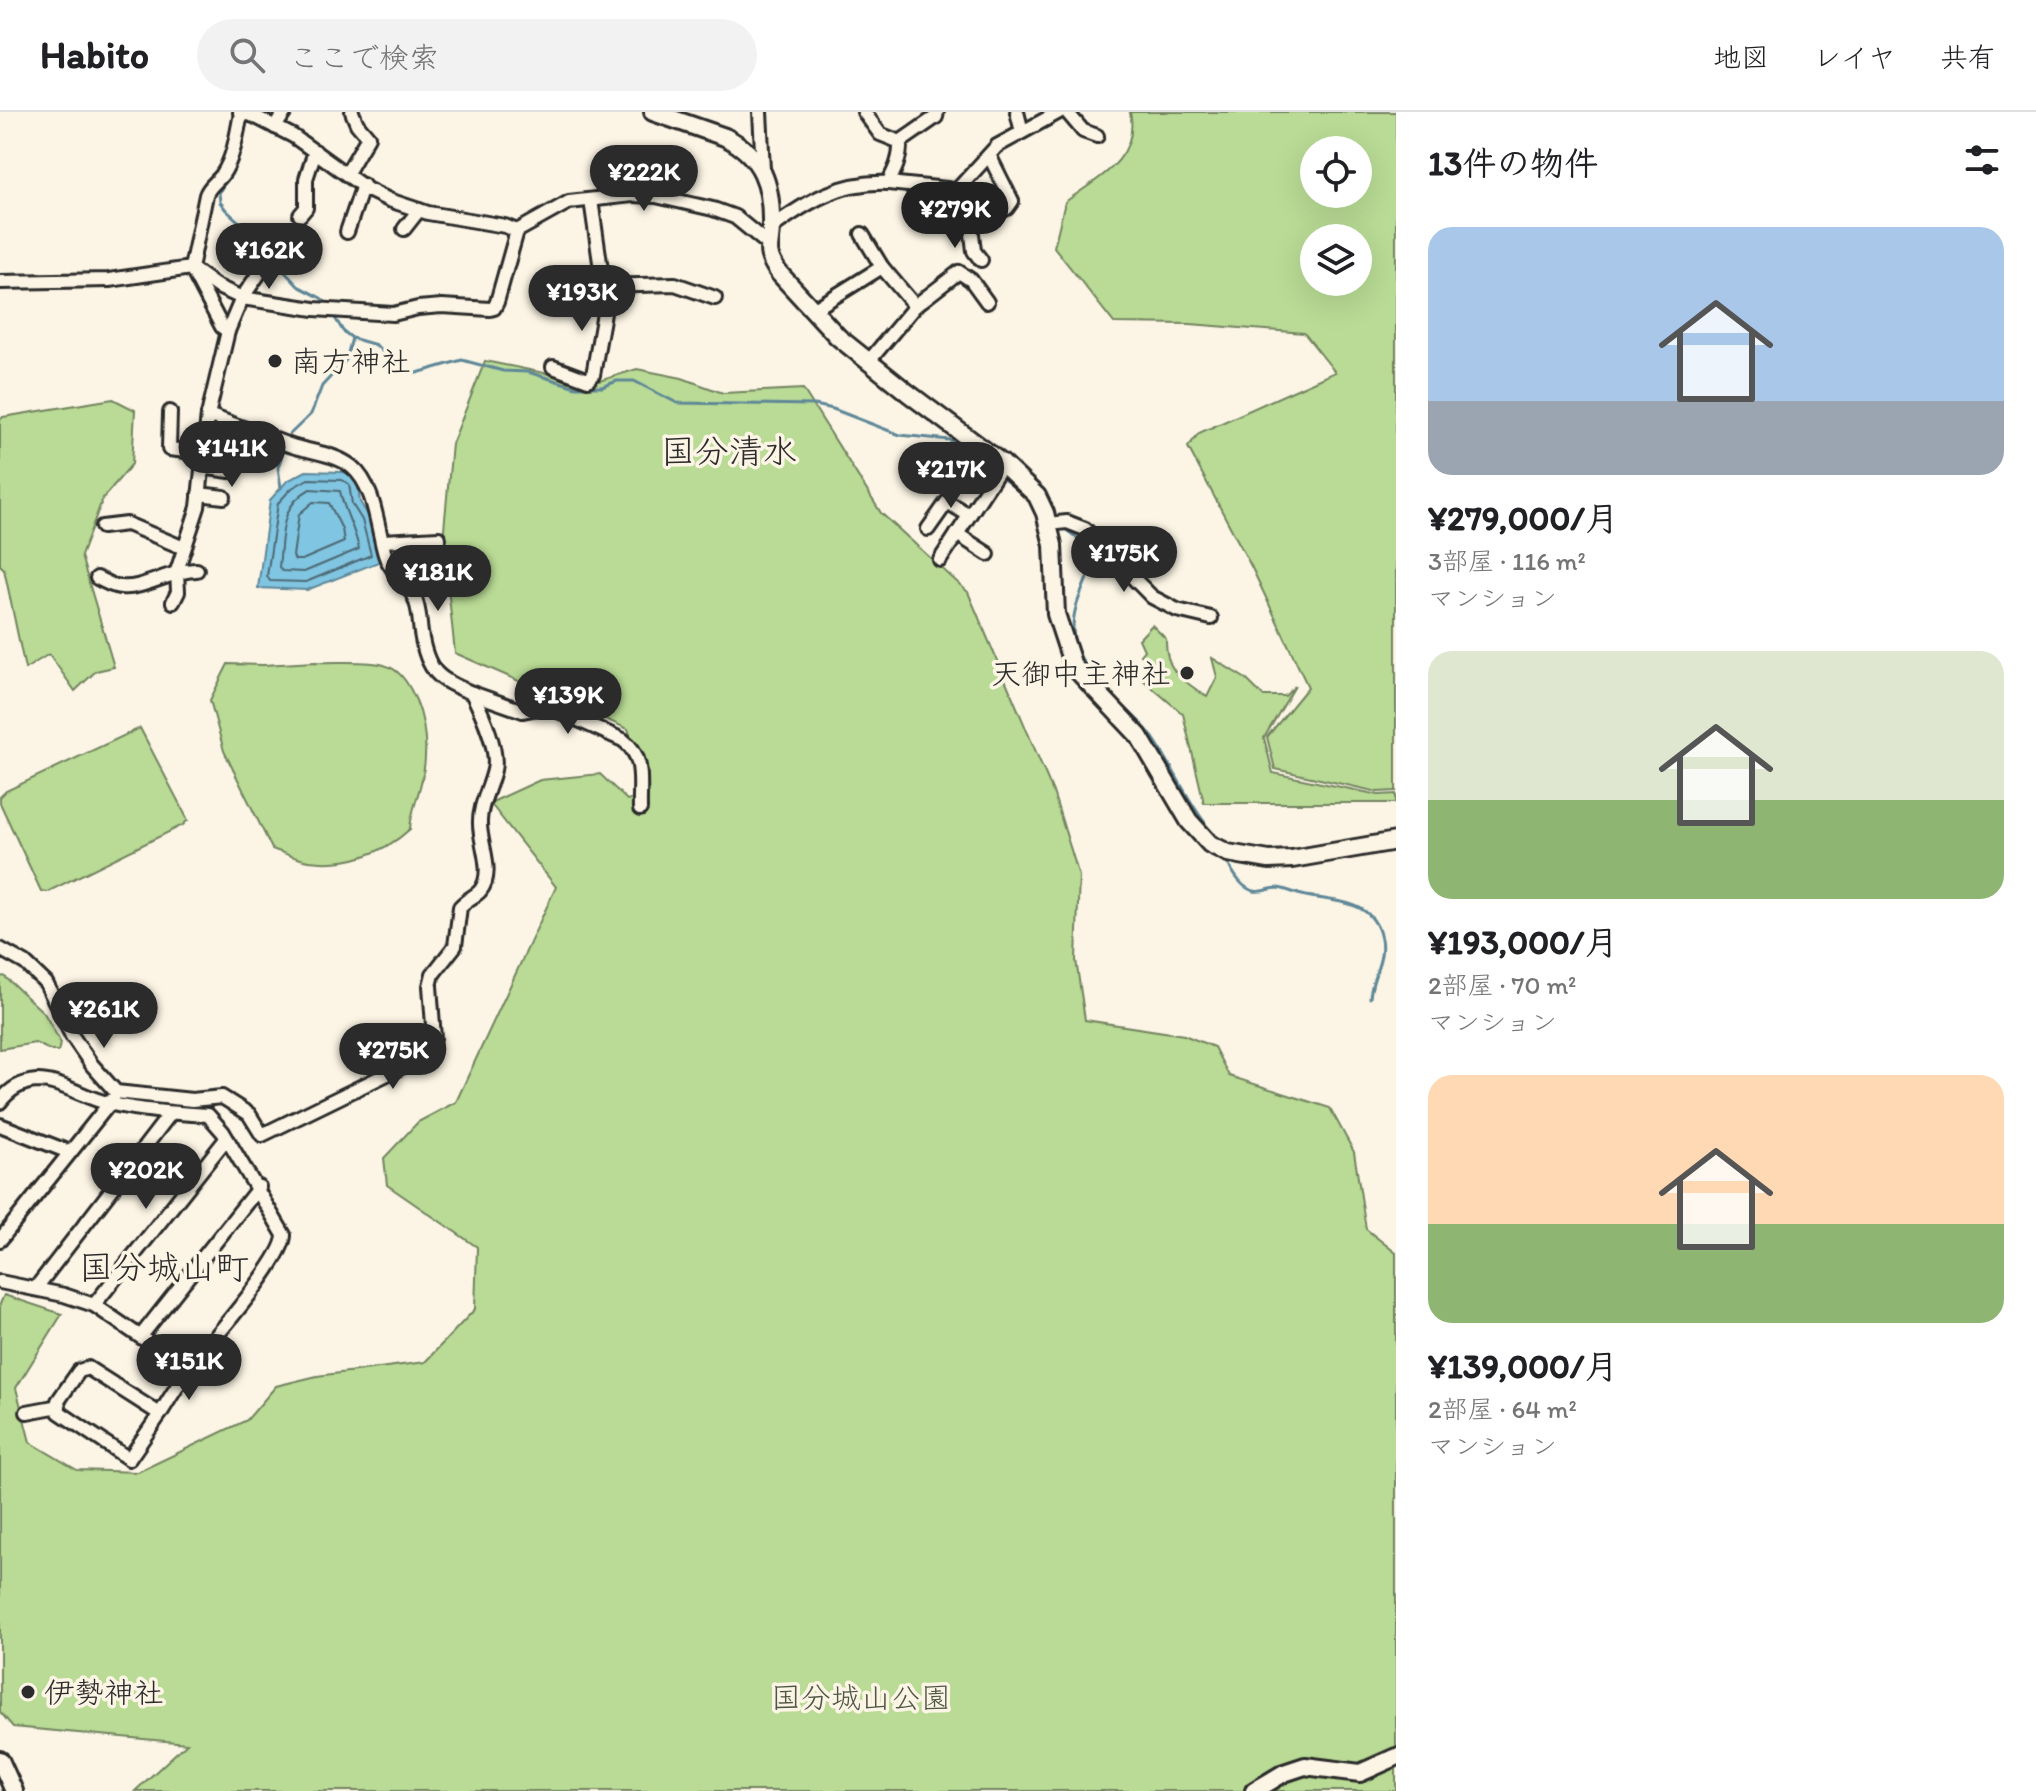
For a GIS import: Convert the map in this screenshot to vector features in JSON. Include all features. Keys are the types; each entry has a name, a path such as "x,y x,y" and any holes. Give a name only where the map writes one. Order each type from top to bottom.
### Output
{"main road":[{"path":"653,112 735,142 756,160 763,170 772,263 779,273 838,337 998,470 1037,496 1053,545 1056,614 1073,666 1139,736 1189,821 1210,844 1228,853 1269,860 1396,841"},
{"path":"1254,1791 1284,1773 1305,1766 1360,1773 1396,1757"},
{"path":"0,1760 14,1791"}],"street":[{"path":"275,127 285,112"},
{"path":"347,173 368,137 352,112"},
{"path":"760,112 763,170"},
{"path":"864,112 880,134 900,142"},
{"path":"1017,112 1022,132"},
{"path":"957,190 997,146 1059,112"},
{"path":"1067,112 1083,131 1097,136"},
{"path":"228,331 222,327 191,268 206,195 210,186 222,175 245,114 275,127 389,200 419,210 517,231"},
{"path":"888,183 898,161 900,142 930,115"},
{"path":"300,215 306,208 306,179 315,151"},
{"path":"971,225 1007,208 1012,201 989,155"},
{"path":"0,282 109,280 191,268 216,286 242,298 325,310 393,314 442,306 481,310 494,308 517,231 569,202 632,195 656,196 713,209 770,236 804,204 853,184 888,183 957,190"},
{"path":"347,232 363,185"},
{"path":"957,190 971,225 974,251 981,260"},
{"path":"553,367 588,380 593,375 604,313 604,286 591,200"},
{"path":"404,229 419,210"},
{"path":"862,234 882,267 915,306"},
{"path":"173,602 178,592 177,571 198,507 208,415 228,331 242,298 268,257 273,239"},
{"path":"813,310 882,267"},
{"path":"869,361 915,306 959,272 971,280 987,302"},
{"path":"604,286 675,284 715,298"},
{"path":"170,412 169,449 230,471 235,458"},
{"path":"208,415 350,465 367,485 390,565 415,598 427,657 434,673 452,686 523,711 542,707 554,709 623,740 632,746 639,760 640,809"},
{"path":"940,560 998,470"},
{"path":"199,494 224,497"},
{"path":"928,529 947,502 969,515"},
{"path":"1048,524 1067,522 1085,529 1152,597 1177,610 1211,618"},
{"path":"102,527 127,524 184,548"},
{"path":"957,534 988,554"},
{"path":"383,541 439,538"},
{"path":"97,578 121,587 132,587 177,571 197,570"},
{"path":"113,1098 192,1100 222,1097 249,1114 262,1135 424,1056 434,1038 430,986 433,974 455,946 460,907 480,891 487,871 479,823 496,764 484,718 472,693"},
{"path":"0,949 25,963 46,983 72,1036 113,1098"},
{"path":"0,1102 10,1090 24,1083 39,1081 170,1114 208,1115 259,1187 285,1240 240,1306 189,1370 160,1414 129,1459 59,1412 58,1401 79,1371 88,1368 160,1414"},
{"path":"0,1240 113,1098"},
{"path":"35,1289 170,1114"},
{"path":"0,1125 69,1152"},
{"path":"94,1305 226,1139"},
{"path":"141,1336 259,1187"},
{"path":"0,1282 94,1305 189,1370"},
{"path":"27,1412 59,1406"}],"green space":[{"path":"1130,112 1396,112 1396,791 1378,792 1275,769 1267,737 1308,687 1252,568 1188,447 1199,433 1335,372 1304,333 1190,324 1114,323 1054,247 1065,202 1114,166 1129,143"},
{"name":"国分城山公園","path":"485,361 593,383 637,369 682,378 723,393 803,389 881,513 968,592 1053,792 1079,876 1076,960 1085,1020 1184,1035 1214,1047 1229,1076 1330,1108 1354,1152 1366,1229 1396,1253 1396,1791 135,1791 187,1743 13,1727 0,1712 0,1304 4,1295 62,1314 16,1388 30,1442 77,1470 138,1472 247,1420 276,1386 317,1376 425,1362 475,1309 477,1247 387,1185 384,1158 418,1122 456,1102 556,887 490,803 540,780 600,774 627,800 645,796 639,760 628,729 455,653 443,540 452,444"},
{"path":"113,399 135,410 132,464 103,498 81,556 114,667 96,671 75,691 49,654 25,669 4,569 0,565 0,420 3,417"},
{"path":"1152,625 1166,639 1168,659 1177,674 1207,697 1217,677 1212,658 1246,679 1263,696 1285,696 1295,686 1264,738 1273,773 1379,795 1396,794 1396,803 1204,803 1183,714 1142,679 1152,662 1140,655 1144,650 1139,639"},
{"path":"369,663 393,669 406,682 423,725 423,775 410,829 388,845 351,860 304,860 272,849 224,751 210,700 228,664"},
{"path":"140,728 188,820 47,892 41,891 0,797 6,791"},
{"path":"4,976 44,1013 61,1043 58,1051 35,1043 0,1049 0,977"}],"water":[{"path":"306,471 344,472 357,478 360,502 369,517 381,561 307,590 258,588 270,500 287,481"}],"waterway":[{"path":"248,117 240,153 219,193 220,202 266,252"},
{"path":"272,258 298,286 329,306"},
{"path":"332,313 343,331 352,338 376,345 400,370 417,373 462,360 503,371 528,372 576,387 602,387 617,381 634,381 677,403 815,405 900,435 950,440 994,472"},
{"path":"287,437 311,414 322,386 346,360 352,338"},
{"path":"281,488 278,467 284,449"},
{"path":"1001,477 1023,494"},
{"path":"1061,526 1088,546 1094,558 1074,619 1075,645 1082,661 1154,739 1205,823"},
{"path":"1225,859 1237,878 1249,889 1275,888 1339,901 1370,916 1377,925 1382,947 1370,998"}],"place":[{"name":"南方神社","path":"275,361"},
{"name":"天御中主神社","path":"1187,673"},
{"name":"伊勢神社","path":"28,1692"}],"district":[{"name":"国分清水","path":"729,451"},
{"name":"国分城山町","path":"164,1267"}]}
